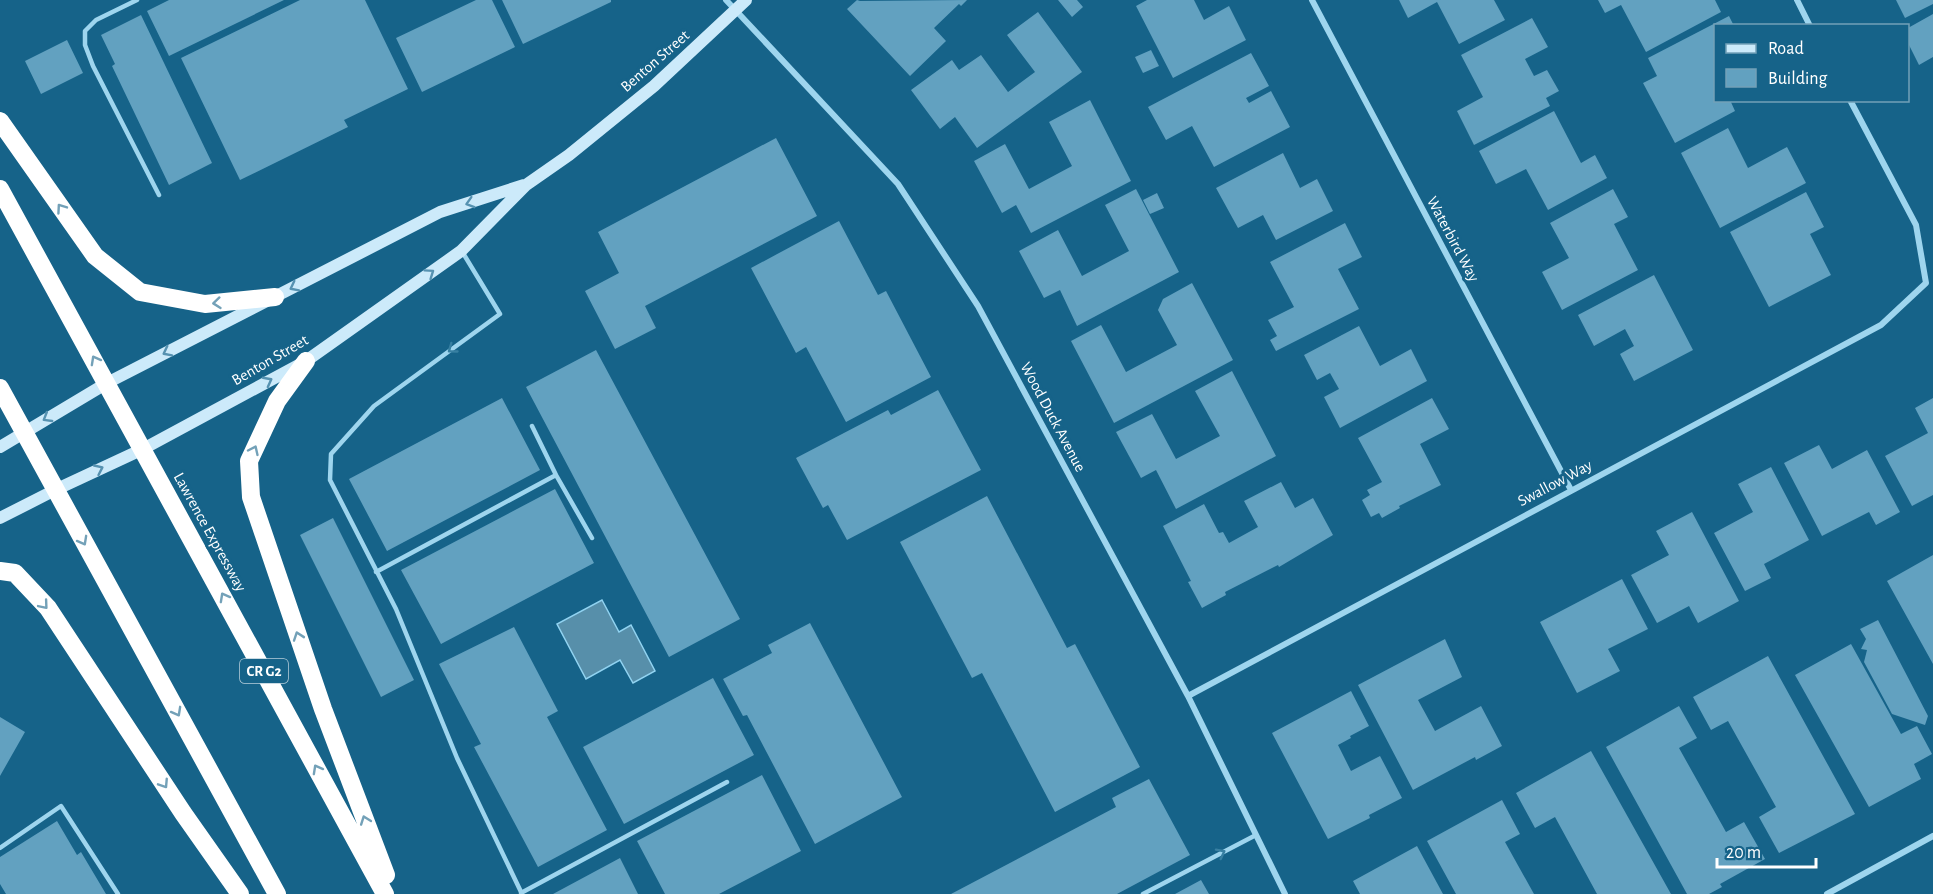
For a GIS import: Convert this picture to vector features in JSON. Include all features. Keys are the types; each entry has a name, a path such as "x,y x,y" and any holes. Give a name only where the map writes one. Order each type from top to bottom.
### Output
{"highway":[{"path":"0,121 95,256 140,292 205,304 275,297"},
{"name":"Lawrence Expressway","path":"0,189 385,894"},
{"path":"306,360 277,401 249,461 251,497 323,709 392,894"},
{"path":"0,388 277,894"},
{"path":"0,570 15,573 48,608 183,813 240,894"}],"street":[{"name":"Wood Duck Avenue","path":"726,0 898,184 978,306 1188,696 1285,894"},
{"name":"Benton Street","path":"0,518 55,489 143,449 306,360 461,250 526,185 569,155 654,86 746,0"},
{"name":"Waterbird Way","path":"1311,0 1571,490"},
{"path":"1797,0 1809,24"},
{"name":"Swallow Way","path":"1188,696 1881,325 1926,283 1916,225 1851,102"},
{"name":"Benton Street","path":"0,447 107,383 440,212 526,185"},
{"path":"1827,894 1933,836"}],"lane":[{"path":"137,0 96,20 86,31 85,45 93,66 159,195"},
{"path":"461,250 500,314 374,406 331,454 330,480 396,609 456,758 522,894 727,782"},
{"path":"532,426 591,538"},
{"path":"376,572 556,475"},
{"path":"0,848 61,806 118,894"},
{"path":"1143,894 1185,870 1256,835"}],"water":[{"path":"602,600 619,632 631,625 655,671 633,683 620,660 586,679 557,624"}],"building":[{"path":"169,0 284,0 169,56 147,11"},
{"path":"300,0 365,0 408,89 344,120 348,127 240,180 181,58"},
{"path":"476,0 492,0 515,47 422,92 396,38"},
{"path":"502,0 611,0 611,2 523,44"},
{"path":"857,0 967,0 961,6 959,4 934,28 946,41 910,76 847,9"},
{"path":"1058,0 1077,0 1083,7 1072,17"},
{"path":"1147,0 1194,0 1204,20 1229,6 1246,40 1173,78 1136,6"},
{"path":"1399,0 1494,0 1505,20 1459,44 1437,2 1408,18"},
{"path":"1598,0 1715,0 1721,12 1646,52 1621,5 1605,13"},
{"path":"1896,0 1933,0 1933,4 1905,18"},
{"path":"1038,12 1082,72 977,148 955,117 940,129 911,90 952,60 959,70 981,55 1008,92 1035,72 1007,35"},
{"path":"1933,14 1933,57 1919,65 1909,45 1909,27"},
{"path":"141,15 212,163 169,185 112,66 115,64 101,35"},
{"path":"1729,16 1733,24 1714,24 1714,102 1731,102 1735,111 1675,143 1643,83 1657,76 1648,58"},
{"path":"1532,18 1548,47 1525,59 1534,76 1547,70 1559,91 1546,98 1550,106 1474,145 1457,111 1483,97 1461,55"},
{"path":"67,40 83,73 41,94 25,61"},
{"path":"1151,50 1159,66 1143,73 1135,57"},
{"path":"1251,53 1269,86 1246,98 1249,103 1271,91 1290,127 1214,167 1192,126 1166,140 1148,107"},
{"path":"1090,100 1131,181 1031,233 1016,205 1002,213 974,161 1005,144 1029,189 1072,166 1049,122"},
{"path":"1554,111 1581,163 1595,155 1607,178 1548,210 1526,169 1496,184 1479,151"},
{"path":"1728,128 1748,168 1787,147 1806,183 1720,228 1681,153"},
{"path":"776,138 817,216 645,306 656,328 615,349 585,291 619,273 598,232"},
{"path":"1283,153 1300,188 1317,179 1333,211 1276,240 1263,215 1238,228 1216,188"},
{"path":"1136,189 1179,272 1077,326 1060,290 1044,298 1019,251 1058,230 1082,276 1129,251 1105,205"},
{"path":"1613,189 1628,217 1614,224 1638,270 1562,310 1542,272 1569,258 1550,223"},
{"path":"1806,192 1824,227 1810,234 1831,275 1769,307 1730,232"},
{"path":"1157,193 1164,208 1150,214 1143,200"},
{"path":"839,221 878,295 886,291 931,377 846,422 806,347 796,353 751,268"},
{"path":"1345,223 1362,257 1338,269 1359,309 1276,351 1270,340 1277,336 1268,320 1294,307 1270,262"},
{"path":"1654,275 1693,350 1634,381 1620,354 1634,346 1625,329 1594,346 1578,315"},
{"path":"1192,283 1233,360 1114,423 1071,341 1101,325 1126,372 1177,345 1158,310 1163,299"},
{"path":"1359,326 1380,366 1411,349 1427,381 1340,428 1324,397 1339,389 1330,373 1317,380 1304,355"},
{"path":"596,350 740,619 669,657 526,387"},
{"path":"1232,371 1276,456 1176,509 1156,470 1141,478 1116,432 1152,414 1176,459 1220,436 1195,391"},
{"path":"938,390 981,470 847,540 828,505 823,508 796,458 888,410 891,415"},
{"path":"502,398 540,470 387,551 349,479"},
{"path":"1432,398 1449,429 1420,444 1441,485 1399,506 1400,508 1382,518 1379,513 1371,517 1362,500 1370,495 1367,490 1382,482 1358,438"},
{"path":"1933,398 1933,495 1912,506 1885,456 1928,433 1915,408"},
{"path":"1819,445 1832,469 1867,450 1900,512 1876,525 1869,512 1822,536 1784,463"},
{"path":"1771,467 1809,540 1764,564 1771,578 1745,591 1714,533 1753,512 1738,484"},
{"path":"1281,482 1295,508 1313,498 1333,535 1279,567 1278,565 1225,592 1226,595 1202,608 1163,526 1204,504 1219,533 1223,532 1229,543 1258,527 1244,501"},
{"path":"555,489 594,563 441,644 401,570"},
{"path":"987,496 1067,648 1075,644 1140,767 1055,812 982,673 972,678 900,542"},
{"path":"1692,512 1739,601 1698,623 1689,606 1657,623 1631,575 1669,555 1656,531"},
{"path":"333,518 414,680 381,697 300,535"},
{"path":"1933,555 1933,664 1887,581"},
{"path":"1622,579 1648,629 1608,649 1620,671 1577,693 1540,622"},
{"path":"1878,620 1928,716 1925,725 1892,714 1864,662 1867,650 1861,649 1866,639 1860,629"},
{"path":"810,623 902,797 815,844 747,715 743,716 723,679 772,653 768,645"},
{"path":"514,627 558,711 547,717 607,830 538,867 474,747 481,744 439,664"},
{"path":"1445,639 1462,677 1418,700 1435,731 1481,706 1502,746 1476,760 1475,757 1413,790 1358,685"},
{"path":"1851,644 1901,734 1917,726 1932,754 1914,764 1921,779 1869,807 1795,675"},
{"path":"1768,656 1855,814 1779,853 1759,817 1776,807 1728,721 1711,730 1693,697"},
{"path":"713,678 754,755 624,824 583,747"},
{"path":"1351,691 1369,726 1338,745 1351,771 1380,756 1402,798 1369,815 1370,818 1328,839 1272,733"},
{"path":"1679,706 1697,738 1679,748 1726,832 1744,822 1765,859 1720,884 1722,887 1709,894 1687,894 1606,747"},
{"path":"0,717 25,732 0,776"},
{"path":"1591,751 1671,894 1597,894 1555,817 1535,828 1516,793"},
{"path":"762,775 801,851 719,894 665,894 637,841"},
{"path":"1149,779 1190,855 1117,894 951,894 1116,807 1112,798"},
{"path":"1502,800 1520,834 1505,842 1534,894 1456,894 1427,841"},
{"path":"57,821 77,855 81,852 106,894 6,894 0,884 0,857"},
{"path":"1417,846 1443,894 1360,894 1353,881"},
{"path":"620,858 638,894 553,894"},
{"path":"1201,880 1209,894 1175,894"}]}
